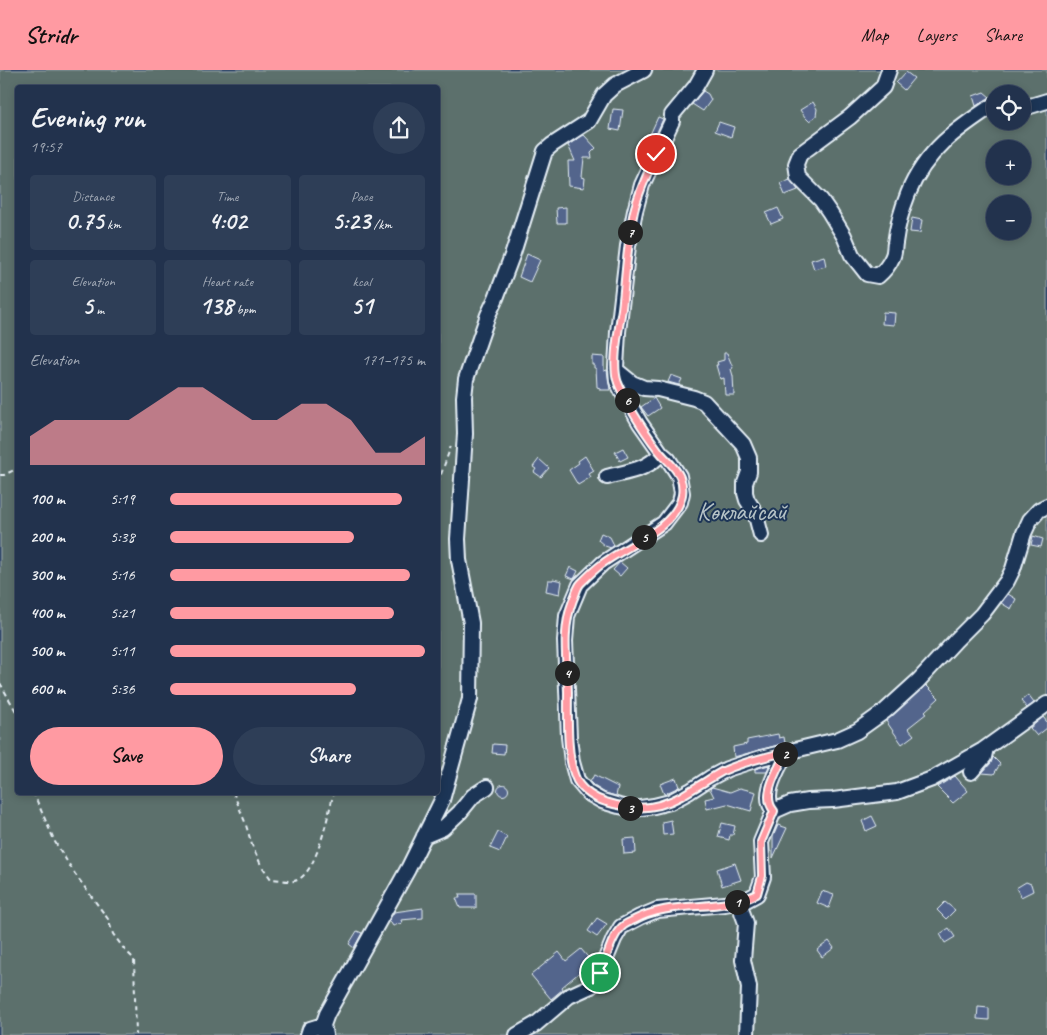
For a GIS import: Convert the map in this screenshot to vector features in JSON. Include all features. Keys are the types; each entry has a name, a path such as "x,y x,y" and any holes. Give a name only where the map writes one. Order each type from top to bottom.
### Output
{"street":[{"path":"308,1035 310,1029 324,1030 327,1014 408,869 442,800 470,699 471,623 459,560 458,539 465,434 464,397 466,380 488,314 513,253 545,151 589,121 604,96 616,85 644,70"},
{"path":"705,70 696,86 672,115 672,122 642,185 634,211 628,246 618,332 617,381 640,423 679,476 682,493 680,502 664,523 602,564 580,584 567,616 565,640 569,737 572,762 577,780 588,793 602,801 634,809 654,806 676,798 728,770 761,758 836,740 856,730 885,711 918,681 982,614 997,596 1013,569 1030,520 1039,510 1047,506"},
{"path":"889,70 882,87 850,117 800,154 796,164 798,177 821,200 844,236 852,255 867,274 878,276 885,270 894,256 898,227 908,194 921,168 942,143 964,124 986,110"},
{"path":"1031,106 1047,101"},
{"path":"616,370 632,384 704,402 743,444 749,458 749,472 745,483 745,493 755,512 761,535"},
{"path":"607,476 647,466 656,460 661,453"},
{"path":"517,1035 536,1024 569,996 591,986 600,973 621,927 656,910 725,904 740,901 757,894 762,876 761,842 774,811 790,804 808,801 897,792 932,779 986,748 1047,704"},
{"path":"971,772 984,757 986,748"},
{"path":"774,811 768,799 770,786 786,752"},
{"path":"424,836 443,828 473,796 487,787"},
{"path":"740,901 746,923 744,960 749,987 748,1035"}],"path":[{"path":"440,478 452,438"},
{"path":"0,475 15,470"},
{"path":"0,683 15,710"},
{"path":"34,795 55,842 108,919 113,934 124,949 134,958 136,1035"},
{"path":"234,795 261,865 271,879 294,881 305,876 316,855 333,795"}],"green space":[{"name":"Көклайсай","path":"0,70 1047,70 1047,1035 0,1035"}],"building":[{"path":"906,72 914,78 904,90 896,83"},
{"path":"703,91 708,94 711,100 703,111 692,104"},
{"path":"984,92 986,94 986,100 976,106 973,96"},
{"path":"813,102 817,109 816,116 809,121 800,110"},
{"path":"613,109 623,110 620,131 610,129"},
{"path":"658,117 663,119 649,150 644,148"},
{"path":"719,122 734,127 731,137 715,131"},
{"path":"584,135 596,148 591,153 592,158 584,158 582,177 585,178 584,188 569,186 568,161 575,161 568,145"},
{"path":"790,179 798,190 785,195 780,183"},
{"path":"566,207 566,223 557,223 556,208"},
{"path":"778,208 783,219 771,224 766,213"},
{"path":"912,218 922,220 920,233 910,232"},
{"path":"527,254 540,260 530,282 519,277"},
{"path":"824,256 826,266 814,269 811,260"},
{"path":"883,312 895,313 894,325 882,324"},
{"path":"724,353 727,353 733,368 731,369 734,395 725,395 724,378 720,379 716,365 718,365 717,362 724,360"},
{"path":"592,356 604,357 604,371 607,370 610,390 600,390 597,387 596,368 592,365"},
{"path":"671,375 682,379 679,385 668,382"},
{"path":"654,398 660,408 648,416 641,407"},
{"path":"623,448 628,457 620,461 615,452"},
{"path":"585,456 594,471 589,474 591,477 578,485 569,470"},
{"path":"539,459 549,468 541,477 534,472 536,469 533,467"},
{"path":"601,533 610,537 614,545 611,548 598,540"},
{"path":"1033,536 1043,539 1041,547 1031,545"},
{"path":"620,562 627,568 620,576 613,570"},
{"path":"570,567 578,571 574,579 566,576"},
{"path":"548,580 562,581 560,594 546,591"},
{"path":"1008,594 1016,599 1011,609 1001,603"},
{"path":"926,685 939,698 925,711 927,713 908,728 914,735 902,744 886,721"},
{"path":"1028,695 1034,703 1027,708 1021,701"},
{"path":"1043,717 1047,722 1047,728 1037,736 1030,728"},
{"path":"778,734 779,738 784,737 785,743 734,757 733,747 747,744 747,740"},
{"path":"493,744 505,745 504,754 492,753"},
{"path":"993,757 1000,764 994,774 982,773 991,763"},
{"path":"769,765 767,772 755,772 755,769"},
{"path":"594,775 618,787 616,796 605,793 594,786 590,782"},
{"path":"955,776 968,791 953,803 937,787"},
{"path":"676,778 679,787 664,794 660,784"},
{"path":"503,784 509,790 503,796 497,790"},
{"path":"712,787 730,792 740,788 756,792 751,811 727,804 707,809 705,799 714,797 710,789"},
{"path":"872,816 877,826 866,831 862,821"},
{"path":"671,820 673,834 663,835 662,822"},
{"path":"722,823 735,826 733,835 730,835 729,840 718,837"},
{"path":"778,825 787,828 773,858 773,837"},
{"path":"498,832 507,837 500,852 490,848"},
{"path":"635,838 636,853 624,854 623,839"},
{"path":"735,863 741,880 722,886 717,869"},
{"path":"1026,882 1031,884 1033,891 1021,897 1016,888"},
{"path":"822,891 834,895 829,908 817,903"},
{"path":"459,894 476,894 476,908 460,908 456,898 460,898"},
{"path":"945,902 955,910 946,919 937,910"},
{"path":"423,908 423,918 401,920 402,923 393,926 389,920 394,912"},
{"path":"597,918 607,924 597,937 588,931"},
{"path":"949,928 955,937 945,943 940,934"},
{"path":"357,931 362,933 354,948 349,944"},
{"path":"829,941 834,948 822,957 817,950"},
{"path":"581,949 592,962 562,987 563,989 551,999 531,975 559,952 566,961"},
{"path":"978,1007 989,1008 989,1020 977,1019"}],"route":[{"path":"600,973 621,927 640,917 656,910 725,904 746,900 757,894 762,876 761,842 774,811 768,799 770,786 786,752 761,758 728,770 710,778 690,792 670,802 634,809 602,801 588,793 577,780 572,762 569,737 565,640 567,616 574,598 580,584 602,564 664,523 674,512 680,502 682,493 682,484 679,476 640,423 617,381 616,349 634,211 642,185 656,154"}]}
